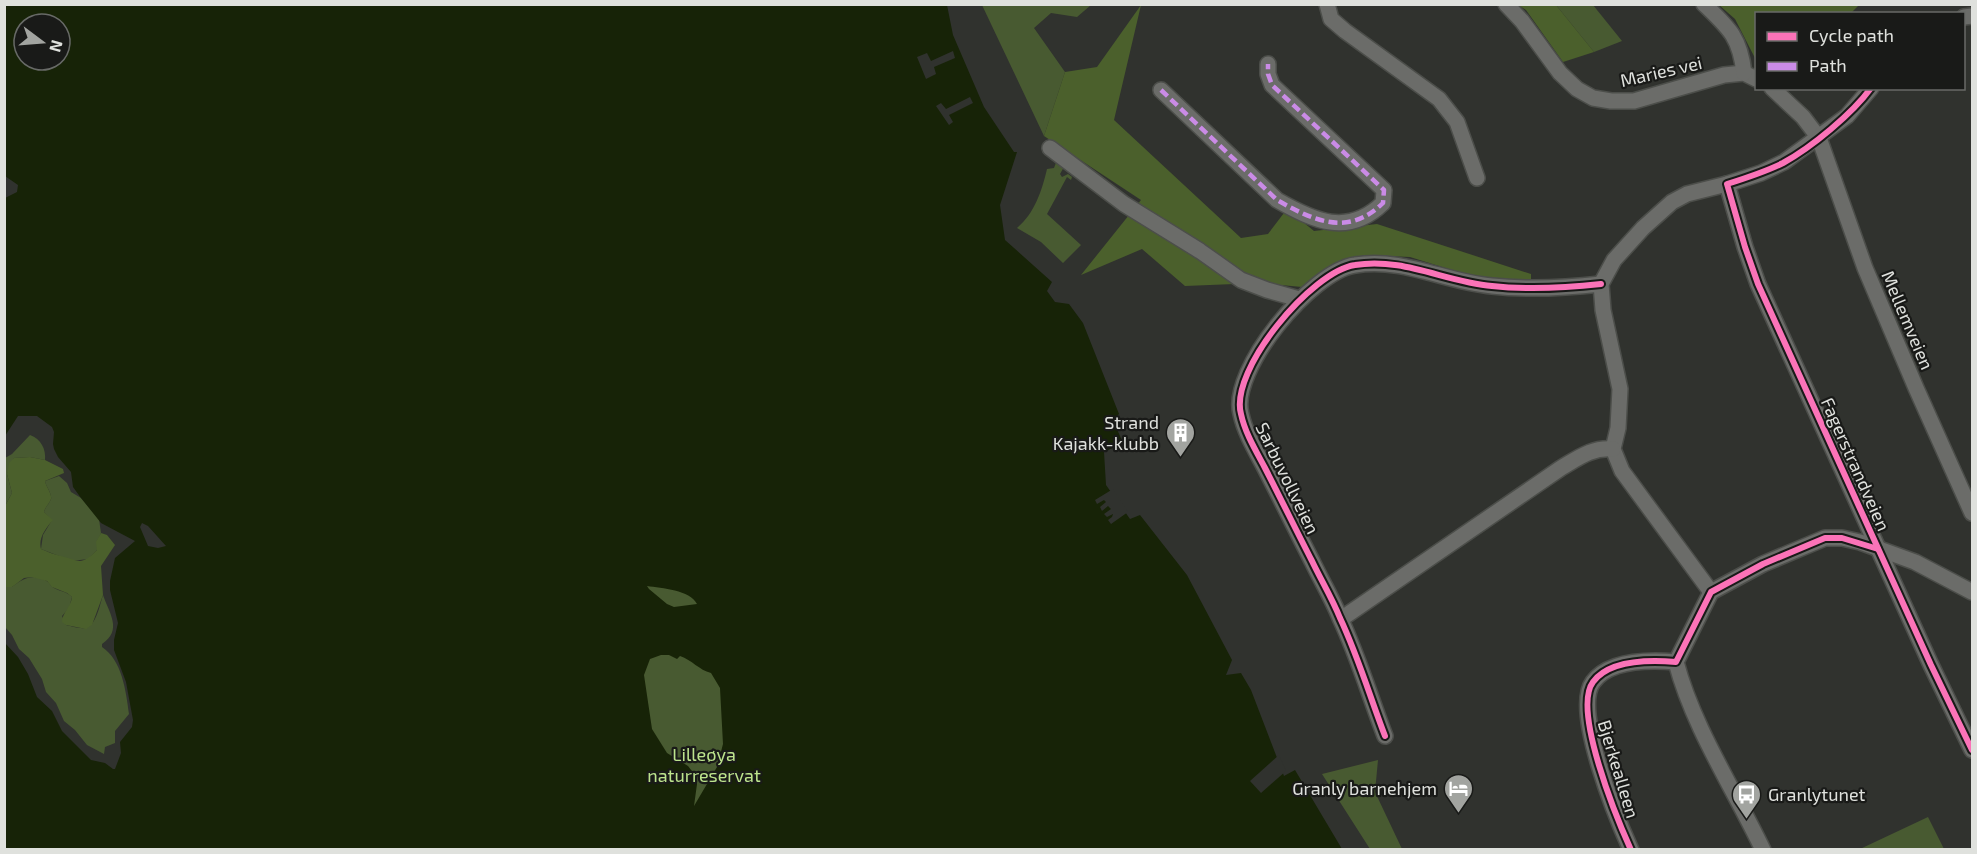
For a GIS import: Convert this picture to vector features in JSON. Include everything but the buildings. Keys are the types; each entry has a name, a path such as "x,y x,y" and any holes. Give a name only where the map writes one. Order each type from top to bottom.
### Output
{"street":[{"path":"1327,4 1331,19 1345,31 1439,99 1457,122 1477,178"},
{"name":"Maries vei","path":"1506,4 1522,21 1560,73 1577,89 1593,98 1635,101 1724,75 1750,76"},
{"path":"1704,4 1735,38 1750,76"},
{"path":"1161,90 1277,200 1290,208 1318,220 1348,224 1375,211 1383,203 1384,190 1272,85 1268,74 1268,64"},
{"path":"1774,90 1803,117 1819,138"},
{"path":"1712,592 1622,471 1613,449 1618,428 1620,388 1603,310 1601,284 1614,260 1643,228 1672,202 1687,194 1761,173 1784,162 1847,116 1869,90"},
{"name":"Mellemveien","path":"1819,138 1865,268 1972,513"},
{"path":"1050,148 1124,204 1200,251 1241,280 1299,299"},
{"name":"Fagerstrandveien","path":"1727,184 1758,284 1972,750"},
{"name":"Sarbuvollveien","path":"1385,736 1341,619 1253,444 1240,413 1240,397 1244,380 1252,362 1299,299 1337,270 1352,265 1396,264 1492,286 1569,287 1601,284"},
{"path":"1341,619 1561,468 1588,452 1602,448 1613,449"},
{"path":"1763,849 1719,764 1681,681 1676,662 1701,609 1712,592 1763,564 1825,538 1842,538 1915,562 1972,592"},
{"name":"Bjerkealleen","path":"1631,849 1616,818 1603,780 1588,717 1587,701 1590,687 1600,675 1614,668 1630,664 1676,662"}],"green space":[{"path":"982,5 1091,5 1077,17 1051,13 1034,28 1065,72 1044,136"},
{"path":"1141,5 1114,120 1241,238 1268,234 1287,209 1314,231 1377,224 1531,274 1531,281 1471,276 1410,257 1364,255 1328,268 1302,287 1259,283 1185,286 1142,249 1081,275 1141,200 1044,136 1065,72 1097,67"},
{"path":"1518,5 1556,5 1594,52 1563,62 1526,10"},
{"path":"1556,5 1593,5 1622,41 1594,52"},
{"path":"1719,5 1859,5 1852,12 1755,12 1755,58 1735,19"},
{"path":"1057,160 1064,167 1060,174 1062,177 1068,174 1072,177 1071,180 1067,177 1047,214 1081,245 1063,263 1041,242 1017,228 1033,208 1047,169 1054,168"},
{"path":"30,435 42,445 45,460 30,457 14,458 7,474 12,493 5,506 5,458"},
{"path":"30,457 45,460 63,469 64,473 45,481 51,499 44,512 53,520 42,537 41,549 80,561 97,550 96,542 101,533 107,535 115,545 101,566 103,595 92,625 86,629 62,622 72,597 52,587 47,581 32,577 24,578 12,587 6,587 5,506 12,493 7,474 9,463 14,458"},
{"path":"59,476 67,483 71,492 81,498 99,519 101,533 97,542 97,550 88,559 72,561 41,549 43,535 52,520 44,512 51,499 45,481"},
{"name":"Lilleøya naturreservat","path":"639,545 740,612 823,849 609,850"},
{"path":"5,576 12,587 24,579 38,577 70,595 72,597 69,608 62,616 66,625 76,627 85,628 92,624 103,595 113,627 112,633 102,647 119,668 129,714 115,731 115,743 105,747 104,754 87,745 64,721 29,658 19,649 5,627"},
{"path":"1378,760 1375,792 1402,849 1370,849 1322,774"},
{"path":"1928,817 1944,849 1860,849"}],"shaded area":[{"path":"5,5 947,5 953,35 984,107 1014,152 1017,152 1000,205 1005,240 1052,282 1047,291 1055,302 1069,304 1083,323 1119,414 1113,420 1123,443 1104,452 1106,485 1130,519 1140,515 1187,575 1232,660 1226,675 1241,673 1251,690 1284,776 1295,770 1342,849 5,849 5,643 18,657 37,697 52,711 62,731 91,760 105,763 115,769 121,753 120,742 132,727 133,720 126,682 114,650 118,623 110,581 115,558 135,541 101,523 81,498 73,487 71,472 54,449 52,427 37,416 18,416 5,436 5,198 17,192 18,185 5,176","holes":["142,523 148,526 166,546 158,548 148,546 140,527","647,586 682,593 697,604 674,607 667,604","669,655 677,659 680,656 711,673 720,688 723,744 717,767 694,806 697,784 695,775 688,766 667,753 652,729 644,675 650,659"]}],"pier":[{"path":"953,51 955,58 934,67 936,74 926,79 917,57 927,53 931,61"},
{"path":"970,97 973,103 949,115 953,122 949,125 936,106 941,103 946,109"},
{"path":"1113,489 1128,512 1111,524 1108,520 1113,514 1107,517 1104,514 1111,509 1108,506 1102,511 1100,507 1106,502 1104,500 1097,504 1095,500"},
{"path":"1279,755 1286,771 1261,793 1250,781"}],"marked path":[{"path":"1161,90 1277,200 1304,214 1331,222 1344,223 1357,220 1370,213 1383,203 1384,190 1272,85 1268,74 1268,64"}],"cycle path":[{"path":"1869,90 1842,119 1794,156 1769,169 1727,184 1758,284 1972,750"},
{"path":"1385,736 1337,611 1245,428 1241,414 1241,395 1248,373 1260,349 1297,303 1337,271 1355,265 1390,264 1475,284 1506,287 1546,288 1601,284"},
{"path":"1631,850 1607,791 1592,739 1588,716 1588,696 1593,682 1600,674 1620,665 1644,661 1676,662 1711,592 1763,564 1825,538 1842,538 1878,549"}],"place":[{"name":"Strand Kajakk-klubb","path":"1180,458"},
{"name":"Granly barnehjem","path":"1458,814"},
{"name":"Granlytunet","path":"1747,820"}]}
